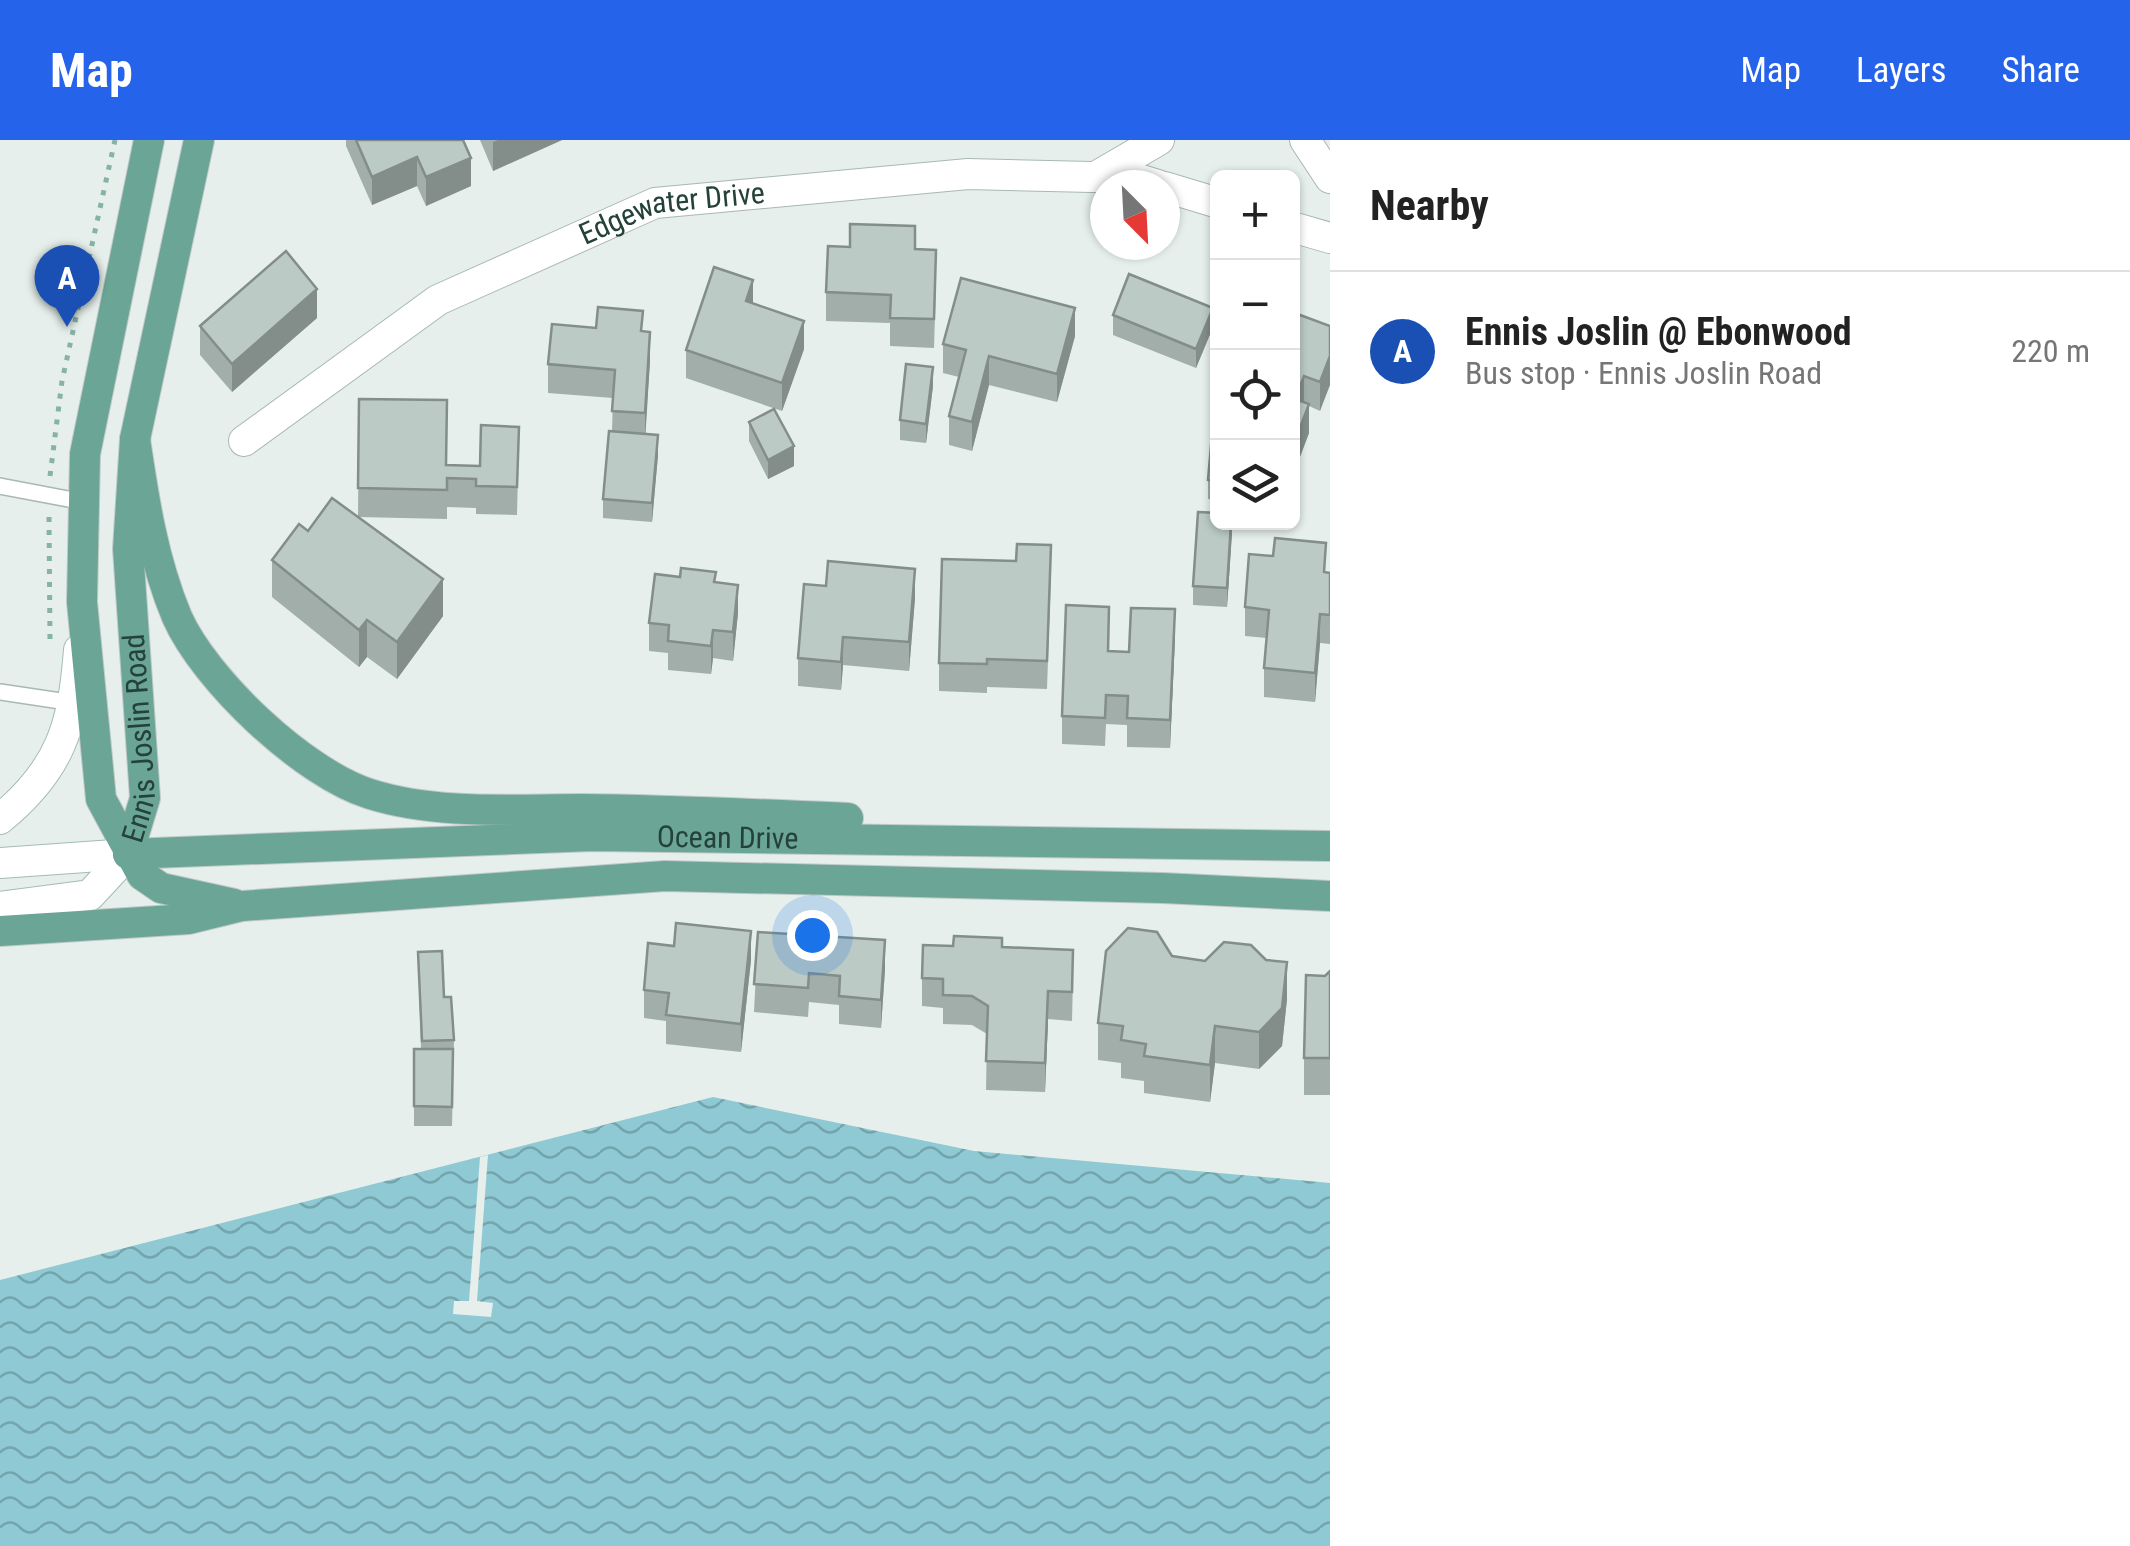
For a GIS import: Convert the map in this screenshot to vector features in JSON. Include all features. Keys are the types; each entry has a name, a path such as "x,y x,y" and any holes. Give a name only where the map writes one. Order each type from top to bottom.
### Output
{"main road":[{"name":"Ennis Joslin Road","path":"128,854 102,799 82,602 85,454 148,140"},
{"name":"Ennis Joslin Road","path":"128,854 146,798 128,549 135,440 199,140"},
{"path":"135,440 148,527 178,620 236,700 294,752 368,793 448,808 704,811 998,825 1060,840"},
{"name":"Ocean Drive","path":"128,854 593,836 1316,844"},
{"path":"867,883 868,837"},
{"path":"1163,888 1164,841"},
{"path":"1298,895 1316,844"},
{"name":"Ocean Drive","path":"128,854 142,875 161,888 242,906"},
{"name":"Ocean Drive","path":"0,932 189,919 242,906 665,876 1330,896"}],"street":[{"path":"1107,170 1159,140"},
{"path":"1305,140 1330,178"},
{"name":"Edgewater Drive","path":"244,442 438,300 655,203 968,174 1090,177"},
{"name":"Edgewater Drive","path":"1180,192 1210,201"},
{"path":"1300,229 1330,238"},
{"path":"0,820 42,779 59,753 74,703 82,602"},
{"path":"0,907 90,895 128,854"},
{"name":"Ocean Drive","path":"0,863 128,854"}],"lane":[{"path":"0,486 84,502"},
{"path":"0,692 74,703"}],"water":[{"path":"713,1097 974,1151 1330,1183 1330,1546 0,1546 0,1280"}],"pier":[{"path":"488,1155 477,1301 493,1303 491,1317 453,1314 454,1301 469,1301 480,1157"}],"building":[{"path":"356,140 463,140 471,158 426,177 417,157 372,177"},
{"path":"850,224 915,226 915,249 936,250 934,319 890,318 891,295 826,292 828,246 850,247"},
{"path":"286,251 317,289 232,364 200,326"},
{"path":"714,267 753,280 746,301 804,321 782,383 686,350"},
{"path":"1129,274 1210,307 1196,349 1113,315"},
{"path":"961,278 1075,308 1057,374 989,356 972,422 949,416 966,350 943,344"},
{"path":"598,307 643,311 641,331 650,332 645,413 612,411 615,370 548,364 552,324 596,328"},
{"path":"1300,315 1330,326 1330,356 1320,382 1304,376 1300,386"},
{"path":"906,364 933,367 926,424 900,420"},
{"path":"359,399 447,400 446,465 480,466 481,425 519,427 517,487 476,486 476,479 447,478 447,490 358,488"},
{"path":"1300,401 1309,404 1300,428"},
{"path":"774,409 794,446 768,460 749,422"},
{"path":"609,431 658,435 652,503 603,499"},
{"path":"332,498 443,579 397,642 367,620 359,630 272,560 299,524 308,531"},
{"path":"1198,512 1210,513 1210,530 1231,530 1227,588 1193,586"},
{"path":"1275,538 1326,543 1324,572 1330,573 1330,615 1320,614 1315,673 1264,668 1269,610 1245,607 1249,554 1273,556"},
{"path":"1017,544 1051,545 1047,661 987,659 987,664 939,663 942,559 1016,561"},
{"path":"828,561 915,569 909,642 843,637 841,662 798,658 804,584 826,586"},
{"path":"681,568 716,572 714,582 738,585 733,632 713,630 711,646 668,641 669,625 649,623 655,574 680,577"},
{"path":"1066,605 1109,607 1108,651 1129,652 1131,608 1175,609 1170,720 1127,718 1128,696 1106,695 1105,718 1062,716"},
{"path":"676,923 751,931 741,1024 666,1015 669,993 644,990 648,943 674,946"},
{"path":"1128,928 1157,932 1172,956 1205,961 1224,942 1251,945 1266,960 1287,962 1282,1008 1259,1032 1215,1026 1210,1065 1144,1056 1146,1044 1121,1040 1123,1026 1098,1023 1106,951"},
{"path":"758,932 885,940 881,1000 839,996 840,976 809,973 808,988 754,984"},
{"path":"954,936 1002,938 1002,947 1073,950 1072,992 1048,991 1045,1063 986,1061 988,1006 972,996 943,995 943,979 922,978 923,945 953,946"},
{"path":"442,951 444,997 451,997 454,1040 422,1041 418,952"},
{"path":"1330,971 1330,1058 1304,1058 1306,975 1325,976"},
{"path":"414,1049 453,1049 452,1107 414,1106"}],"place":[{"name":"Ennis Joslin @ Ebonwood","path":"67,327"}]}
